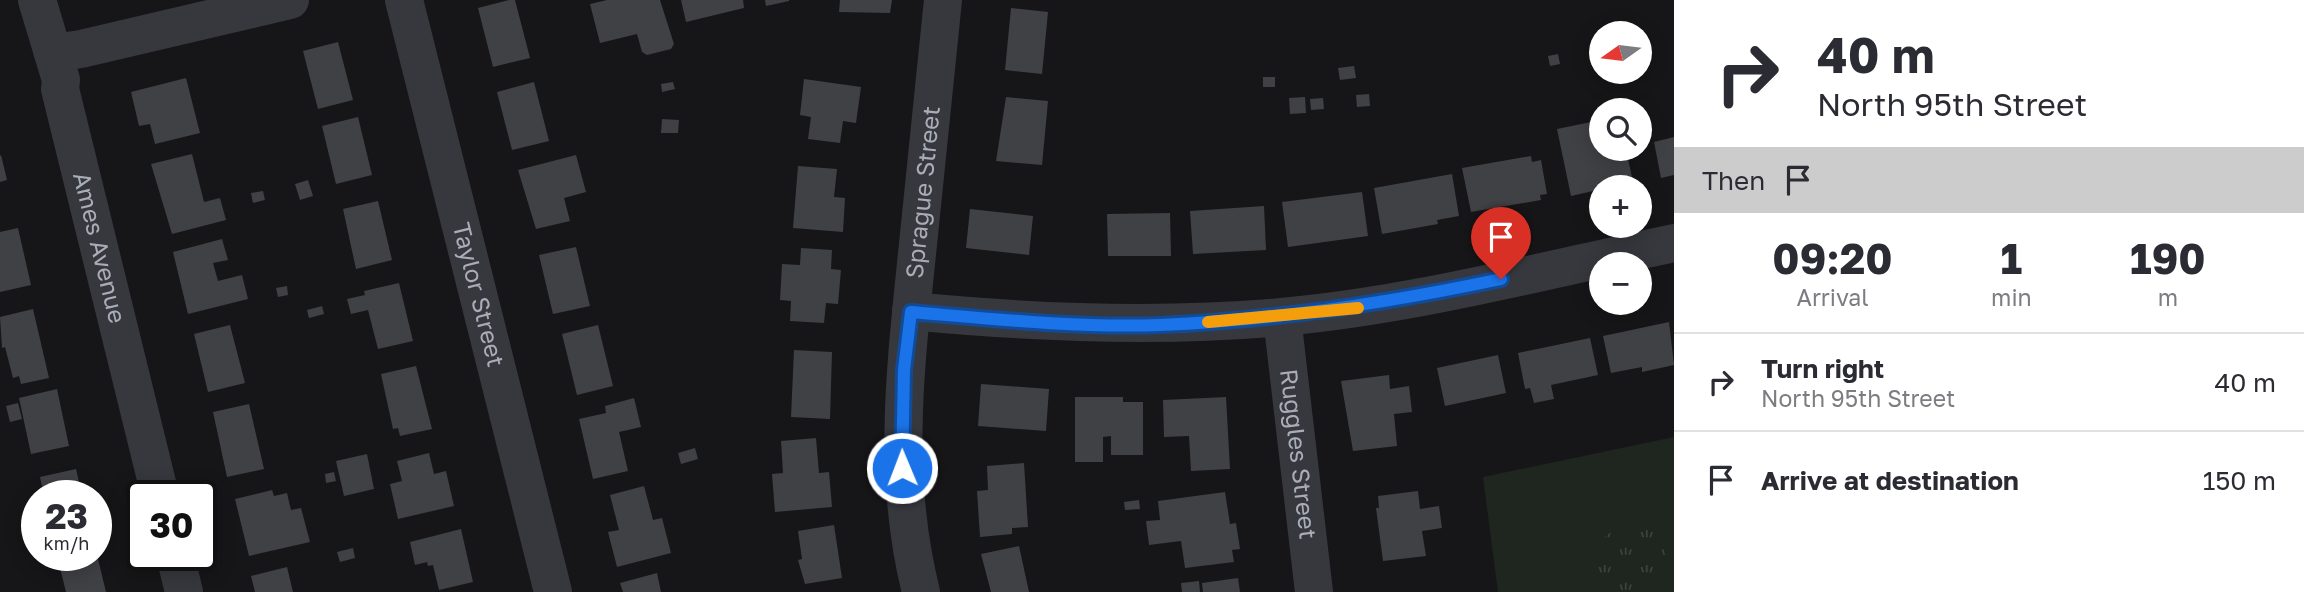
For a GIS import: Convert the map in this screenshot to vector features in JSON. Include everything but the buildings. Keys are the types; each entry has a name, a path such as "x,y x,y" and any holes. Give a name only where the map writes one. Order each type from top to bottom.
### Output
{"street":[{"name":"Ames Avenue","path":"37,0 53,53 156,480"},
{"path":"53,53 82,50 290,0"},
{"name":"Taylor Street","path":"404,0 553,592"},
{"name":"Sprague Street","path":"921,592 912,555 903,494 901,443 904,370 943,0"},
{"path":"911,312 1112,325 1282,317 1427,295 1674,243"},
{"name":"Ruggles Street","path":"1282,317 1314,592"},
{"path":"179,571 184,592"}],"green space":[{"path":"1674,437 1674,592 1498,592 1483,477"},
{"path":"1633,525 1646,528 1661,540 1664,549 1664,571 1656,592 1597,592 1589,569 1595,548 1610,533"}],"slow traffic":[{"path":"1208,322 1358,308"}],"route":[{"path":"902,468 904,370 911,312 977,318 1158,325 1282,317 1357,308 1501,279"}]}
